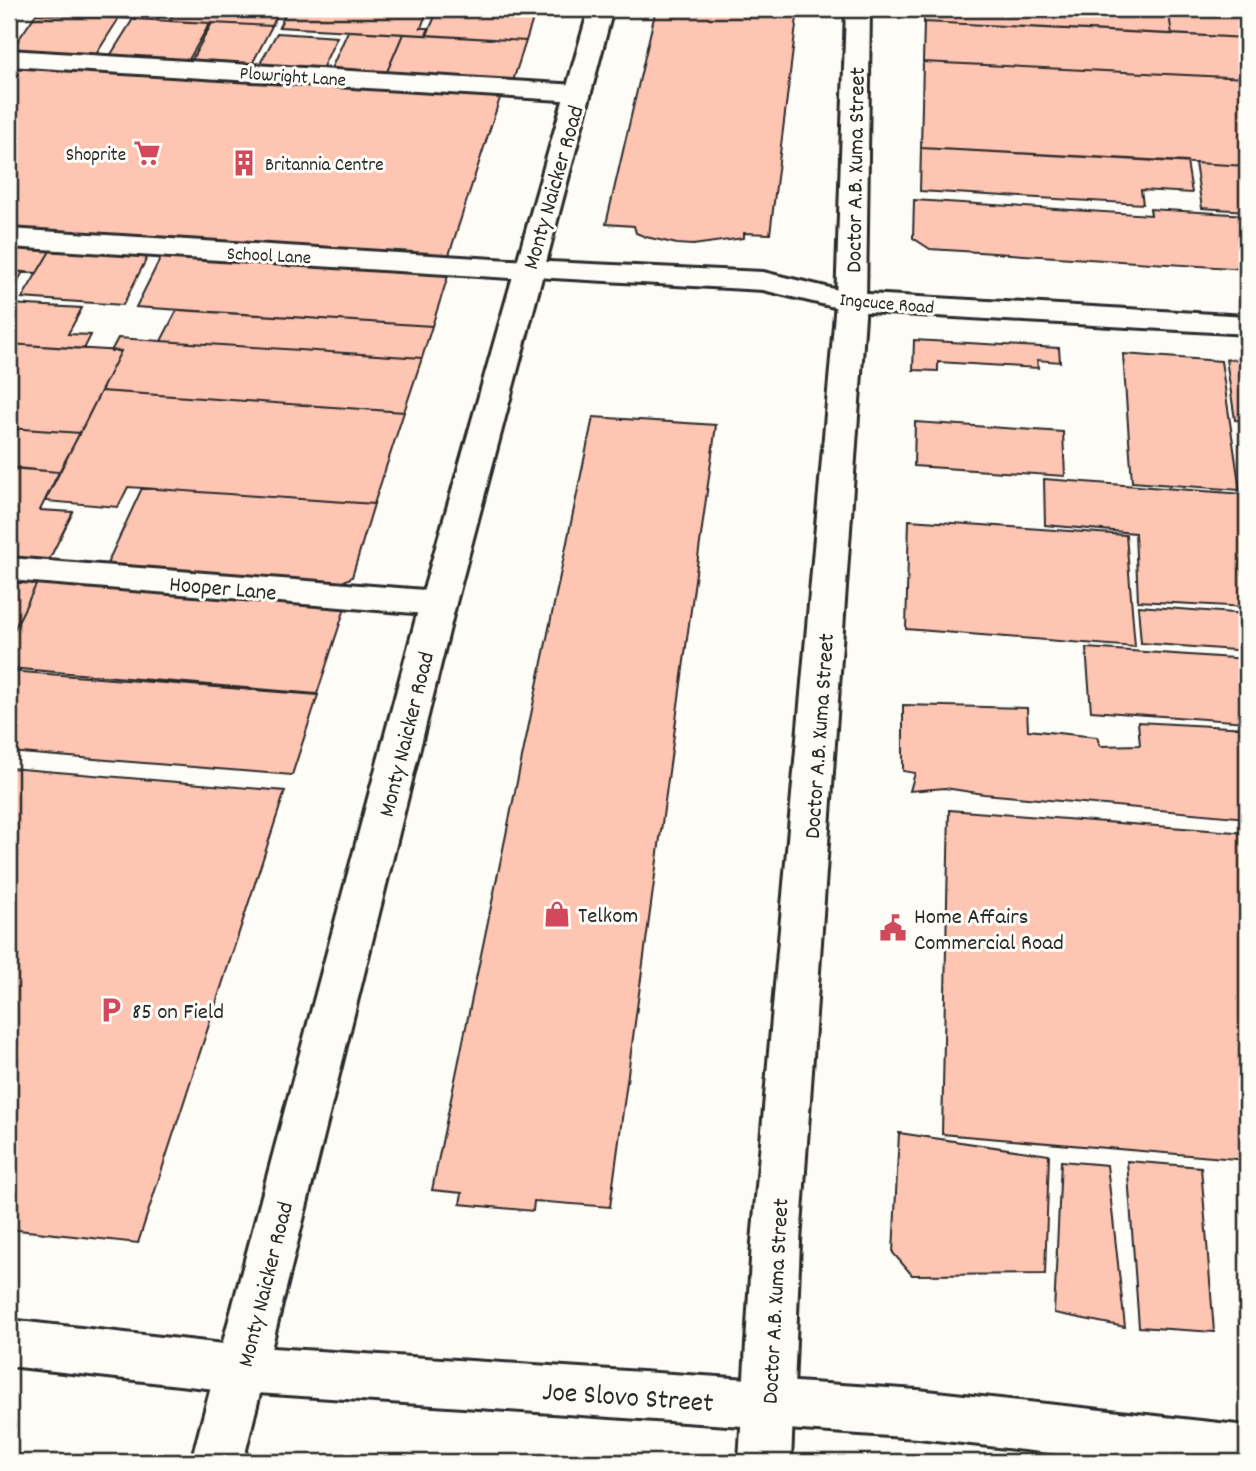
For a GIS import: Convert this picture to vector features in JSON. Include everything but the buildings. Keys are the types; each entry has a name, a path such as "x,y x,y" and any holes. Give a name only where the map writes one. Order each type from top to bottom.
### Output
{"main road":[{"name":"Monty Naicker Road","path":"217,1462 438,603 601,9"},
{"name":"Doctor A.B. Xuma Street","path":"765,1462 776,1242 851,302 858,9"},
{"name":"Plowright Lane","path":"9,58 578,93"},
{"name":"School Lane","path":"9,238 528,270"},
{"name":"Ingcuce Road","path":"528,270 764,281 851,302 1247,325"},
{"name":"Hooper Lane","path":"9,569 438,603"},
{"name":"Joe Slovo Street","path":"9,1343 243,1369 919,1414 1247,1451"}],"place":[{"name":"Shoprite","path":"147,153"},
{"name":"Britannia Centre","path":"244,163"},
{"name":"Telkom","path":"557,914"},
{"name":"Home Affairs Commercial Road","path":"893,928"},
{"name":"85 on Field","path":"111,1010"}]}
